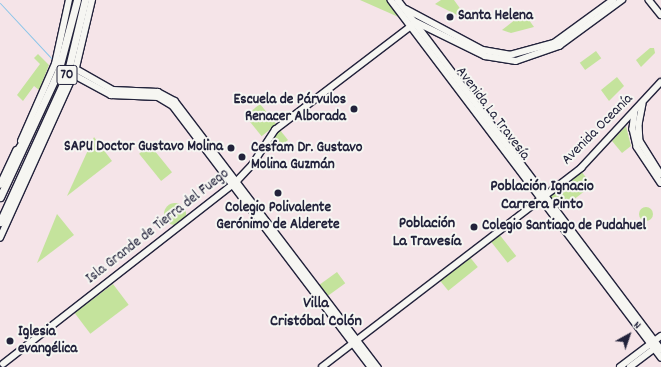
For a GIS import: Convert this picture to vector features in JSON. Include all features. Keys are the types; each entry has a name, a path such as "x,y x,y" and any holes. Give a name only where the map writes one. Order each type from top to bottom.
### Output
{"highway":[{"name":"70","path":"0,197 39,117 66,51 77,0"},
{"name":"70","path":"0,222 70,66 85,0"},
{"path":"15,154 39,117"},
{"path":"30,171 35,146"}],"street":[{"path":"0,185 54,64 69,0"},
{"path":"0,238 75,72 92,0"},
{"name":"Avenida La Travesía","path":"391,0 429,46 657,345 661,357"},
{"path":"400,2 478,47 510,55 554,43 613,0"},
{"path":"402,15 485,56 521,60 560,46 622,0"},
{"path":"650,0 661,15"},
{"name":"Avenida La Travesía","path":"400,2 423,34 429,46"},
{"name":"Isla Grande de Tierra del Fuego","path":"3,364 235,183 281,125 411,26"},
{"path":"423,34 427,28"},
{"path":"75,72 115,96 155,96 168,102 235,183 355,341 378,367"},
{"name":"Avenida Oceanía","path":"322,367 584,165 661,82"},
{"path":"644,100 639,121 640,138 661,174"},
{"path":"636,110 633,129 637,147 661,183"},
{"path":"630,367 657,345 661,336"},
{"path":"355,341 371,367"},
{"path":"620,367 657,345"}],"green space":[{"path":"360,0 389,0 403,19"},
{"path":"441,0 454,0 469,21 435,4"},
{"path":"524,13 534,27 511,33 502,30"},
{"path":"650,48 654,48 655,53 641,67 636,60"},
{"path":"596,51 601,58 585,70 580,63"},
{"path":"38,54 49,65 39,90 34,86 23,101 17,95 40,64 34,58"},
{"path":"617,77 624,86 609,101 601,90"},
{"path":"260,104 276,124 262,136 245,116"},
{"path":"626,126 631,146 622,153 612,141"},
{"path":"280,130 288,140 274,152 268,144"},
{"path":"94,137 112,161 67,196"},
{"path":"150,145 172,172 161,181 139,154"},
{"path":"581,171 592,185 560,210 549,196"},
{"path":"175,203 179,204 185,210 185,218 179,224 175,225 171,224 165,218 164,214 165,210 171,204"},
{"path":"643,207 649,207 653,211 653,217 649,221 643,221 639,217 639,211"},
{"path":"57,214 74,235 37,263"},
{"path":"499,234 516,256 508,263 490,241"},
{"path":"469,256 478,267 448,291 439,280"},
{"path":"337,272 345,283 327,297 318,286"},
{"path":"113,284 129,305 90,334 75,313"}],"waterway":[{"path":"0,3 53,60"}],"place":[{"name":"Santa Helena","path":"450,17"},
{"name":"Escuela de Párvulos Renacer Alborada","path":"354,109"},
{"name":"SAPU Doctor Gustavo Molina","path":"231,148"},
{"name":"Cesfam Dr. Gustavo Molina Guzmán","path":"242,157"},
{"name":"Colegio Polivalente Gerónimo de Alderete","path":"278,193"},
{"name":"Colegio Santiago de Pudahuel","path":"474,227"},
{"name":"Iglesia evangélica","path":"10,341"}],"district":[{"name":"Población Ignacio Carrera Pinto","path":"542,196"},
{"name":"Población La Travesía","path":"427,233"},
{"name":"Villa Cristóbal Colón","path":"316,313"}]}
